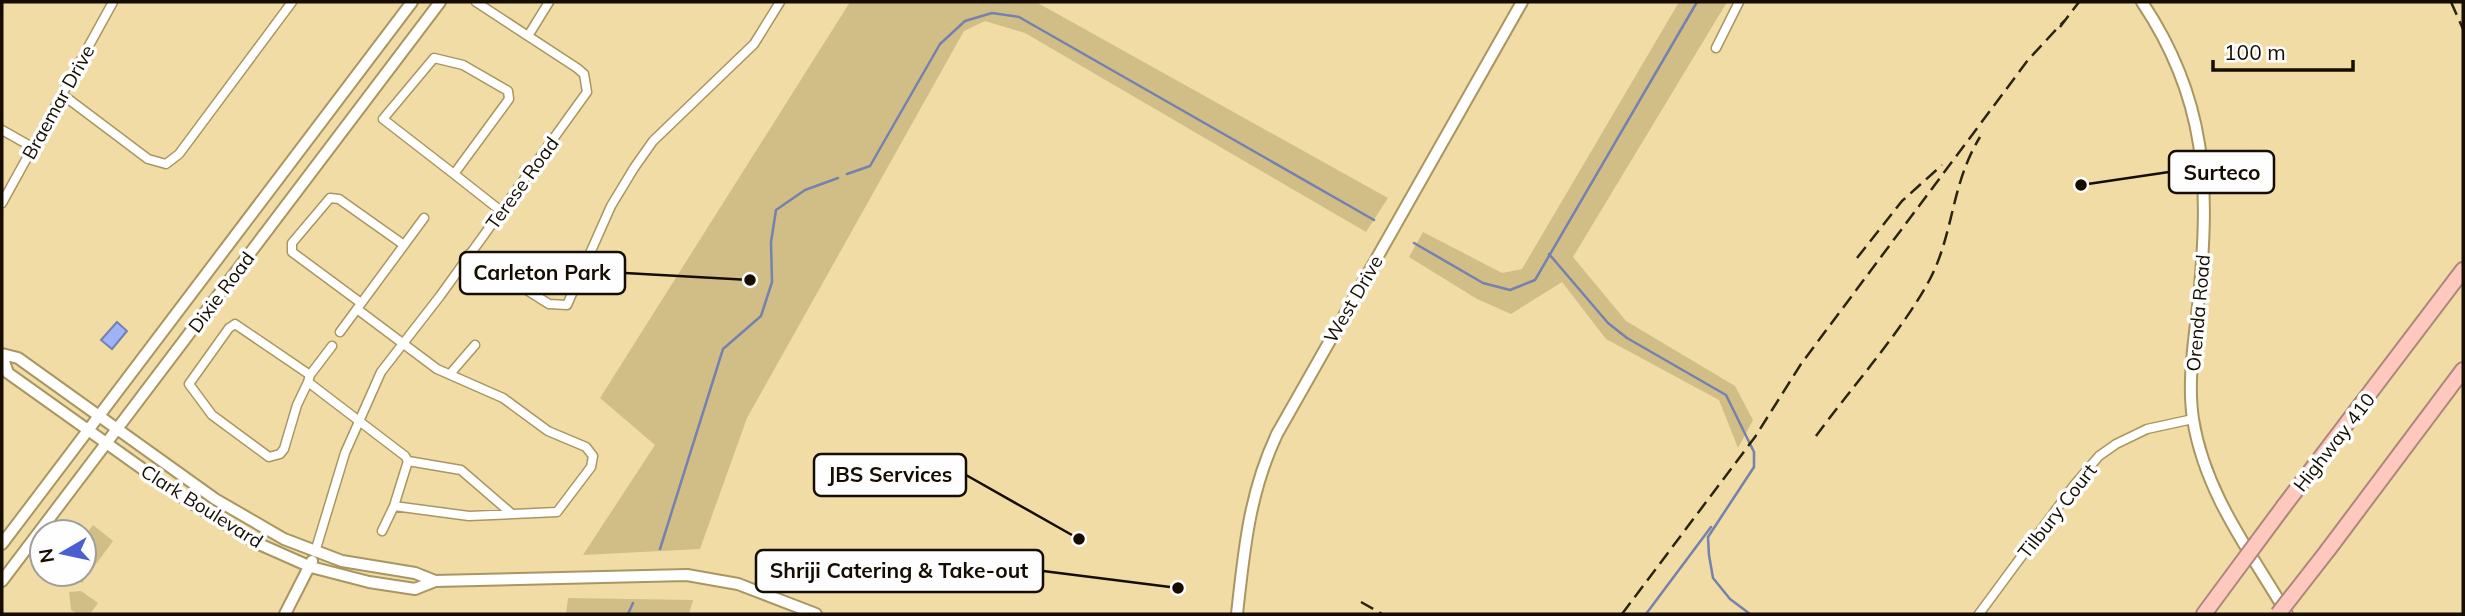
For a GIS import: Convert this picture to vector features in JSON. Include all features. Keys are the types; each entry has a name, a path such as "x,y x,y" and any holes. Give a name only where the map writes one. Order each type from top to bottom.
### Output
{"highway":[{"name":"Highway 410","path":"2204,614 2463,270"},
{"path":"2278,614 2463,370"}],"street":[{"name":"Braemar Drive","path":"2,203 113,2"},
{"path":"63,95 148,159 166,164 178,155 292,2"},
{"name":"Dixie Road","path":"2,544 412,2"},
{"name":"Dixie Road","path":"2,581 440,2"},
{"name":"Terese Road","path":"315,552 357,421 381,373 587,92 584,74 476,2"},
{"path":"528,36 549,2"},
{"path":"469,254 549,304 567,304 611,206 653,141 754,44 780,2"},
{"name":"West Drive","path":"1237,614 1248,520 1255,489 1277,434 1522,2"},
{"path":"1716,48 1739,2"},
{"name":"Orenda Road","path":"2142,2 2156,23 2184,86 2199,135 2204,172 2206,228 2194,349 2193,419 2214,492 2228,521 2287,614"},
{"path":"454,174 509,99 508,91 463,65 434,58 383,119 454,174 502,211"},
{"path":"2,130 32,147"},
{"path":"394,506 469,516 557,512 590,467 593,456 586,447 548,431 503,398 437,369 292,252 292,243 330,198 339,199 404,245"},
{"path":"340,332 424,218"},
{"path":"332,346 309,378 297,405 285,449 280,454 269,457 212,415 189,384 229,328 235,324 309,378 357,421 408,461 461,470 512,513"},
{"path":"450,374 475,345"},
{"name":"Clark Boulevard","path":"435,581 415,573 372,569 315,552 246,518 18,358 2,355 8,373 182,497 259,544 311,566 369,582 415,589 435,581 687,575 738,584 816,614"},
{"name":"Tilbury Court","path":"1979,614 2075,484 2099,456 2133,435 2193,419"},
{"path":"382,531 394,506 408,461"},
{"path":"285,614 311,566 315,552"}],"shaded area":[{"path":"850,2 1036,2 1388,198 1366,232 1025,33 985,21 964,31 747,418 700,549 583,555 655,445 600,398"},
{"path":"1679,2 1727,2 1573,257 1626,321 1735,386 1753,420 1738,448 1719,400 1606,339 1562,282 1511,314 1477,299 1409,257 1423,232 1502,273 1522,269"},
{"path":"98,529 113,541 98,561"},
{"path":"81,591 98,603 90,614 77,614 71,610 69,592"},
{"path":"568,598 693,600 689,614 566,614"}],"water":[{"path":"117,322 127,331 112,349 101,340"}],"waterway":[{"path":"1414,243 1483,283 1510,290 1535,280 1697,2"},
{"path":"847,174 870,166 940,44 965,21 992,13 1019,17 1374,220"},
{"path":"660,549 723,349 761,316 772,282 771,242 776,210 805,190 838,178"},
{"path":"1549,254 1608,323 1627,338 1726,395 1754,452 1754,467 1708,537 1709,555 1713,578 1730,599 1750,614"},
{"path":"1646,614 1711,527"},
{"path":"628,614 633,603"}],"railway":[{"path":"2060,27 2079,2"},
{"path":"2451,2 2463,29"},
{"path":"1622,614 1755,437 1801,364 2028,60 2065,20"},
{"path":"1816,436 1891,338 1930,279 1944,244 1963,173 1980,137"},
{"path":"1857,258 1902,201 1942,165"},
{"path":"1361,602 1382,614"}],"place":[{"name":"Surteco","path":"2081,185"},
{"name":"Carleton Park","path":"750,280"},
{"name":"JBS Services","path":"1079,539"},
{"name":"Shriji Catering & Take-out","path":"1178,588"}]}
